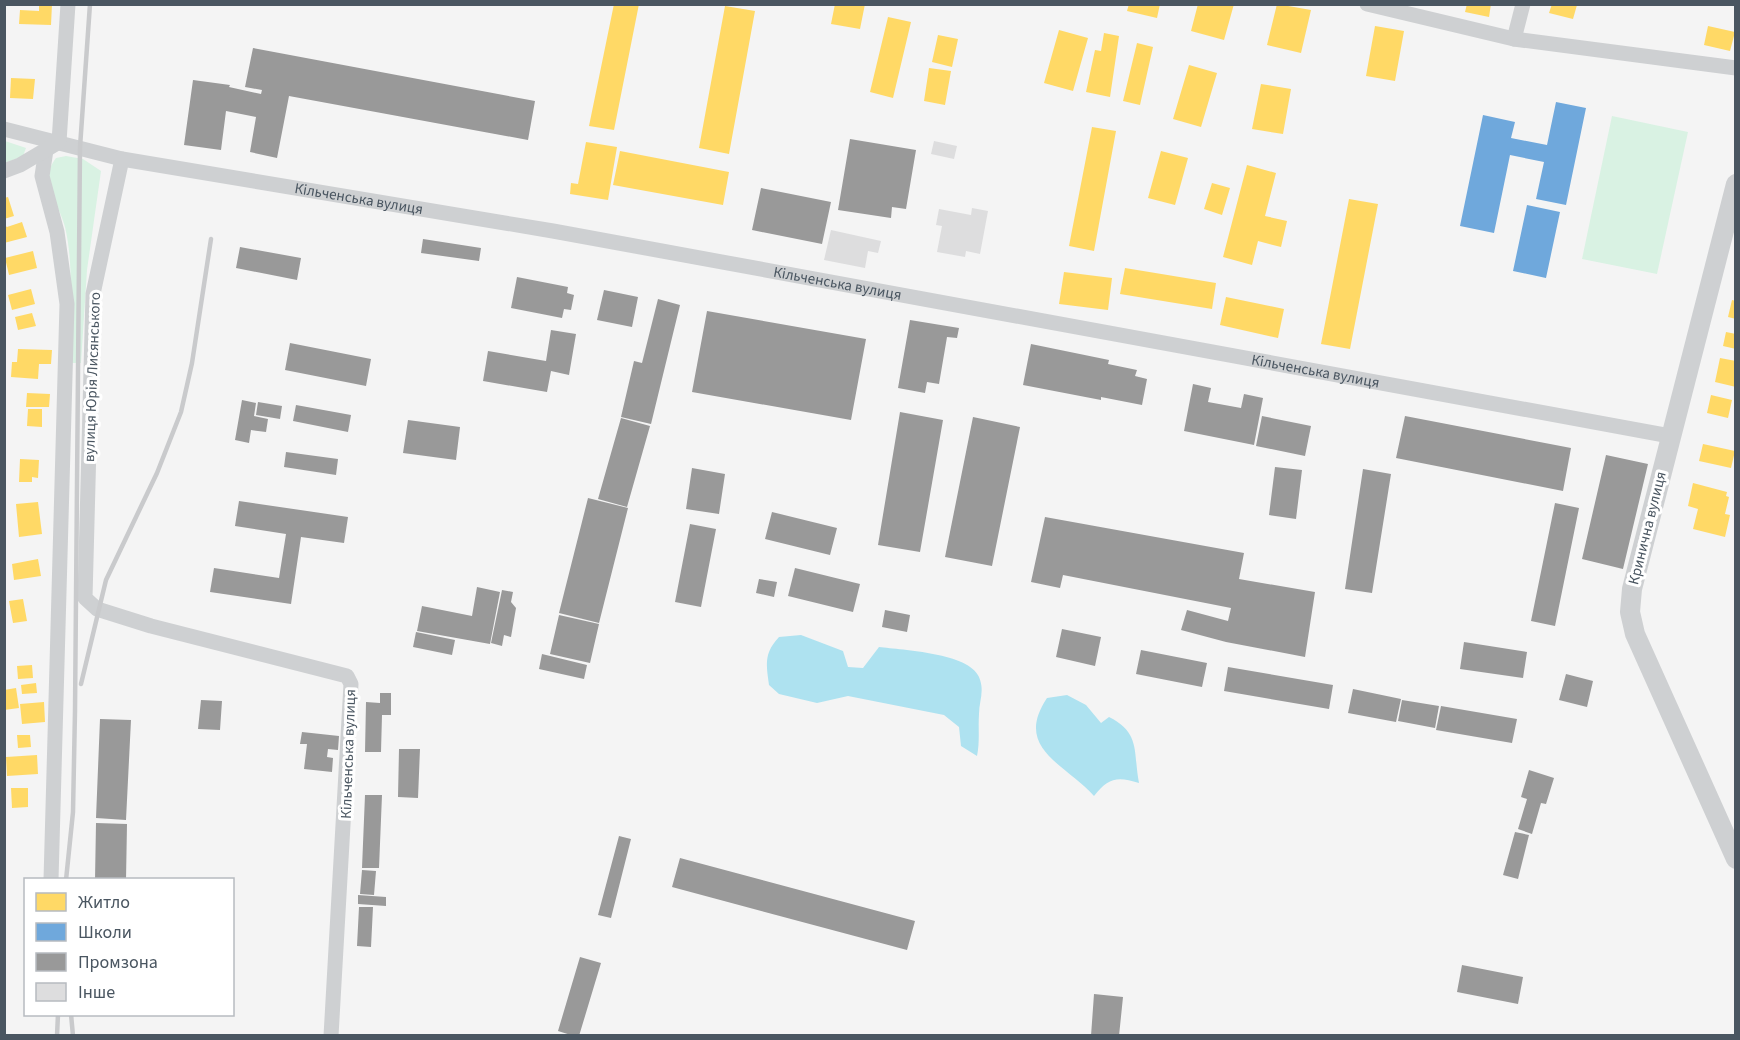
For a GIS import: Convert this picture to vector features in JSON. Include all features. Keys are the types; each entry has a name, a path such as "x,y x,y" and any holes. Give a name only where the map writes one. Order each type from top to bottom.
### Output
{"street":[{"path":"51,878 67,304 57,232 42,176 52,146 68,4"},
{"path":"1367,4 1514,39 1736,68"},
{"path":"1514,39 1523,4"},
{"name":"Кільченська вулиця","path":"4,129 52,146 122,159 553,231 1670,436"},
{"path":"4,171 52,146"},
{"name":"вулиця Юрія Лисянського","path":"85,598 93,294 122,159"},
{"name":"Кринична вулиця","path":"1736,184 1632,589 1630,612 1635,634 1736,859"},
{"name":"Кільченська вулиця","path":"85,598 97,609 151,626 347,676 351,684 349,761 332,1035"}],"green space":[{"path":"1612,116 1688,132 1657,274 1582,259"},
{"path":"5,141 26,148 23,156 5,163"},
{"path":"66,156 83,159 101,171 87,270 81,363 69,363 70,260 65,227 49,184 51,167 56,158"}],"water":[{"path":"801,635 843,651 848,667 863,668 879,647 934,654 963,663 973,669 982,687 977,756 961,746 959,727 944,715 848,696 817,703 779,694 769,685 768,654 779,637"},
{"path":"1067,695 1086,705 1101,723 1109,717 1126,730 1134,744 1139,783 1114,780 1104,785 1094,796 1047,754 1036,730 1038,716 1047,698"}],"building: Житло":[{"path":"39,4 52,4 51,25 19,24 20,10 39,11"},
{"path":"614,4 639,4 614,130 589,126"},
{"path":"835,4 865,4 860,29 831,24"},
{"path":"1129,4 1160,4 1157,18 1127,11"},
{"path":"1198,4 1234,4 1224,40 1191,31"},
{"path":"1277,4 1311,10 1301,53 1267,45"},
{"path":"1467,4 1491,4 1489,17 1465,12"},
{"path":"1552,4 1577,5 1573,19 1549,13"},
{"path":"725,6 755,11 729,154 699,148"},
{"path":"888,17 911,22 893,98 870,92"},
{"path":"1375,26 1404,31 1395,81 1366,76"},
{"path":"1708,26 1735,32 1730,51 1704,45"},
{"path":"1059,30 1088,38 1073,91 1044,83"},
{"path":"1104,33 1119,36 1110,97 1086,92 1095,50 1101,51"},
{"path":"938,35 958,39 952,67 932,62"},
{"path":"1137,43 1153,47 1140,105 1123,101"},
{"path":"1189,65 1217,73 1201,127 1173,119"},
{"path":"929,68 951,71 945,105 924,101"},
{"path":"11,78 35,79 33,99 10,98"},
{"path":"1261,84 1291,89 1283,134 1252,129"},
{"path":"1092,127 1116,131 1094,251 1069,246"},
{"path":"586,142 617,147 608,200 570,194 571,183 578,184"},
{"path":"620,151 729,172 723,205 613,185"},
{"path":"1161,151 1188,158 1175,205 1148,198"},
{"path":"1247,165 1276,173 1265,216 1287,221 1281,247 1258,241 1252,265 1223,257"},
{"path":"1212,183 1230,188 1222,215 1204,209"},
{"path":"8,197 14,216 4,219 4,198"},
{"path":"1349,199 1378,204 1350,349 1321,344"},
{"path":"22,222 27,237 4,243 4,225 7,227"},
{"path":"33,251 37,268 9,275 5,258"},
{"path":"1125,268 1216,283 1212,309 1120,294"},
{"path":"1064,272 1112,278 1108,310 1059,304"},
{"path":"31,289 35,304 12,310 8,295"},
{"path":"1226,297 1284,309 1278,338 1220,325"},
{"path":"1732,300 1736,301 1736,319 1728,317"},
{"path":"32,313 36,326 18,330 15,317"},
{"path":"1726,332 1736,334 1736,349 1723,346"},
{"path":"18,349 52,350 51,364 39,364 38,379 11,377 12,362 17,362"},
{"path":"1720,358 1736,361 1736,387 1715,382"},
{"path":"27,393 50,394 49,407 26,407"},
{"path":"1711,395 1732,400 1728,418 1707,413"},
{"path":"28,409 42,409 42,427 27,426"},
{"path":"1703,444 1735,451 1731,468 1699,461"},
{"path":"20,459 39,460 38,478 32,477 32,482 19,482"},
{"path":"1693,483 1727,492 1726,496 1729,497 1725,514 1730,515 1725,537 1693,529 1698,509 1688,506"},
{"path":"38,502 42,534 19,537 16,504"},
{"path":"38,559 41,576 14,580 12,564"},
{"path":"23,599 27,621 13,623 9,601"},
{"path":"32,665 33,678 18,679 17,666"},
{"path":"36,683 37,693 22,694 21,685"},
{"path":"16,688 19,708 4,710 4,690"},
{"path":"44,702 45,722 22,724 20,704"},
{"path":"17,735 30,735 31,747 18,748"},
{"path":"37,755 38,774 7,776 6,757"},
{"path":"11,788 28,788 28,807 12,808"}],"building: Школи":[{"path":"1556,102 1586,108 1566,205 1536,199 1544,162 1510,155 1494,233 1460,226 1483,115 1515,122 1511,138 1547,145"},
{"path":"1527,205 1560,212 1546,278 1513,271"}],"building: Промзона":[{"path":"253,48 535,101 528,140 289,96 277,158 250,152 256,117 226,111 221,150 184,145 193,80 230,85 229,87 261,94 262,90 245,87"},
{"path":"850,139 916,150 906,209 892,207 891,218 838,210"},
{"path":"761,188 831,202 822,244 752,230"},
{"path":"423,239 481,248 479,261 421,253"},
{"path":"240,247 301,258 297,280 236,268"},
{"path":"517,277 568,287 567,293 574,295 571,310 564,309 562,318 511,308"},
{"path":"604,290 638,297 632,327 597,320"},
{"path":"658,299 680,305 651,424 621,417 634,361 642,363"},
{"path":"707,311 866,339 851,420 692,392"},
{"path":"910,320 959,328 957,338 947,337 939,384 927,382 925,393 898,388"},
{"path":"551,330 576,334 569,375 551,371 547,392 483,381 488,351 546,361"},
{"path":"290,343 371,359 366,386 285,370"},
{"path":"1031,344 1109,360 1108,364 1137,370 1135,376 1147,379 1142,405 1101,397 1101,400 1023,385"},
{"path":"1193,384 1211,388 1208,402 1241,408 1244,394 1263,398 1254,445 1184,431"},
{"path":"242,400 256,403 254,416 268,419 266,432 251,430 249,443 235,440"},
{"path":"258,402 282,406 280,419 256,415"},
{"path":"296,405 351,415 348,432 293,421"},
{"path":"900,412 943,420 920,552 878,545"},
{"path":"1262,416 1311,426 1305,456 1256,446"},
{"path":"1405,416 1571,448 1563,491 1396,458"},
{"path":"973,417 1020,427 992,566 945,557"},
{"path":"621,418 650,426 627,507 598,499"},
{"path":"408,420 460,427 456,460 403,453"},
{"path":"286,452 338,459 336,475 284,467"},
{"path":"1606,455 1648,464 1623,569 1582,559"},
{"path":"1275,467 1302,470 1296,519 1269,515"},
{"path":"692,468 725,474 719,514 686,509"},
{"path":"1363,469 1391,474 1372,593 1345,589"},
{"path":"588,498 628,508 599,623 559,613"},
{"path":"239,501 348,517 344,543 301,537 291,604 210,592 214,568 279,578 286,534 235,526"},
{"path":"1555,503 1579,508 1555,626 1531,621"},
{"path":"772,512 837,528 830,555 765,539"},
{"path":"1045,517 1244,553 1239,579 1315,592 1305,657 1226,642 1181,630 1187,610 1228,621 1231,608 1063,575 1060,588 1031,582"},
{"path":"690,524 716,529 701,607 675,602"},
{"path":"795,568 860,584 853,612 788,596"},
{"path":"759,579 777,582 774,597 756,593"},
{"path":"477,587 500,592 490,644 417,631 422,606 472,616"},
{"path":"502,590 513,592 511,602 516,608 511,637 504,635 502,646 491,643"},
{"path":"885,610 910,615 907,632 882,627"},
{"path":"559,615 599,624 590,663 550,654"},
{"path":"1062,629 1101,637 1095,666 1056,657"},
{"path":"416,632 455,640 452,655 413,647"},
{"path":"1464,642 1527,652 1523,678 1460,669"},
{"path":"1141,650 1207,663 1202,687 1136,674"},
{"path":"542,654 587,665 584,679 539,669"},
{"path":"1228,667 1333,685 1329,709 1224,691"},
{"path":"1566,674 1593,681 1587,707 1559,700"},
{"path":"1353,689 1401,699 1396,722 1348,713"},
{"path":"380,693 391,693 391,715 382,715 381,752 365,752 366,702 380,703"},
{"path":"201,700 222,701 220,730 198,729"},
{"path":"1402,700 1439,706 1435,728 1398,721"},
{"path":"1441,706 1517,719 1512,743 1436,730"},
{"path":"100,719 131,720 126,820 96,818"},
{"path":"302,732 339,736 338,750 328,749 327,757 333,758 332,772 304,769 307,744 300,744"},
{"path":"399,749 420,749 418,798 398,797"},
{"path":"1529,770 1554,778 1546,804 1541,803 1532,834 1518,829 1527,799 1521,797"},
{"path":"365,795 382,795 379,868 362,868"},
{"path":"96,823 127,824 126,878 95,878"},
{"path":"1515,832 1529,835 1518,879 1503,875"},
{"path":"619,836 631,839 611,918 598,915"},
{"path":"680,858 915,921 907,950 672,887"},
{"path":"362,870 376,871 374,895 360,894"},
{"path":"358,895 386,897 386,906 358,904"},
{"path":"359,907 373,907 371,947 357,946"},
{"path":"580,957 601,963 579,1036 574,1036 558,1031"},
{"path":"1462,965 1523,977 1518,1004 1457,992"},
{"path":"1094,994 1123,997 1119,1036 1091,1036"}],"building: Інше":[{"path":"934,141 957,146 954,159 931,154"},
{"path":"972,208 988,211 980,254 966,251 965,257 937,252 942,226 936,225 939,209 971,215"},
{"path":"831,230 881,241 878,253 868,251 865,268 824,260"}],"railway":[{"path":"66,878 73,812 75,711 80,147 90,4"},
{"path":"81,684 106,580 157,473 181,412 192,363 211,239"},
{"path":"57,1036 58,1016"},
{"path":"71,1016 73,1036"}]}
